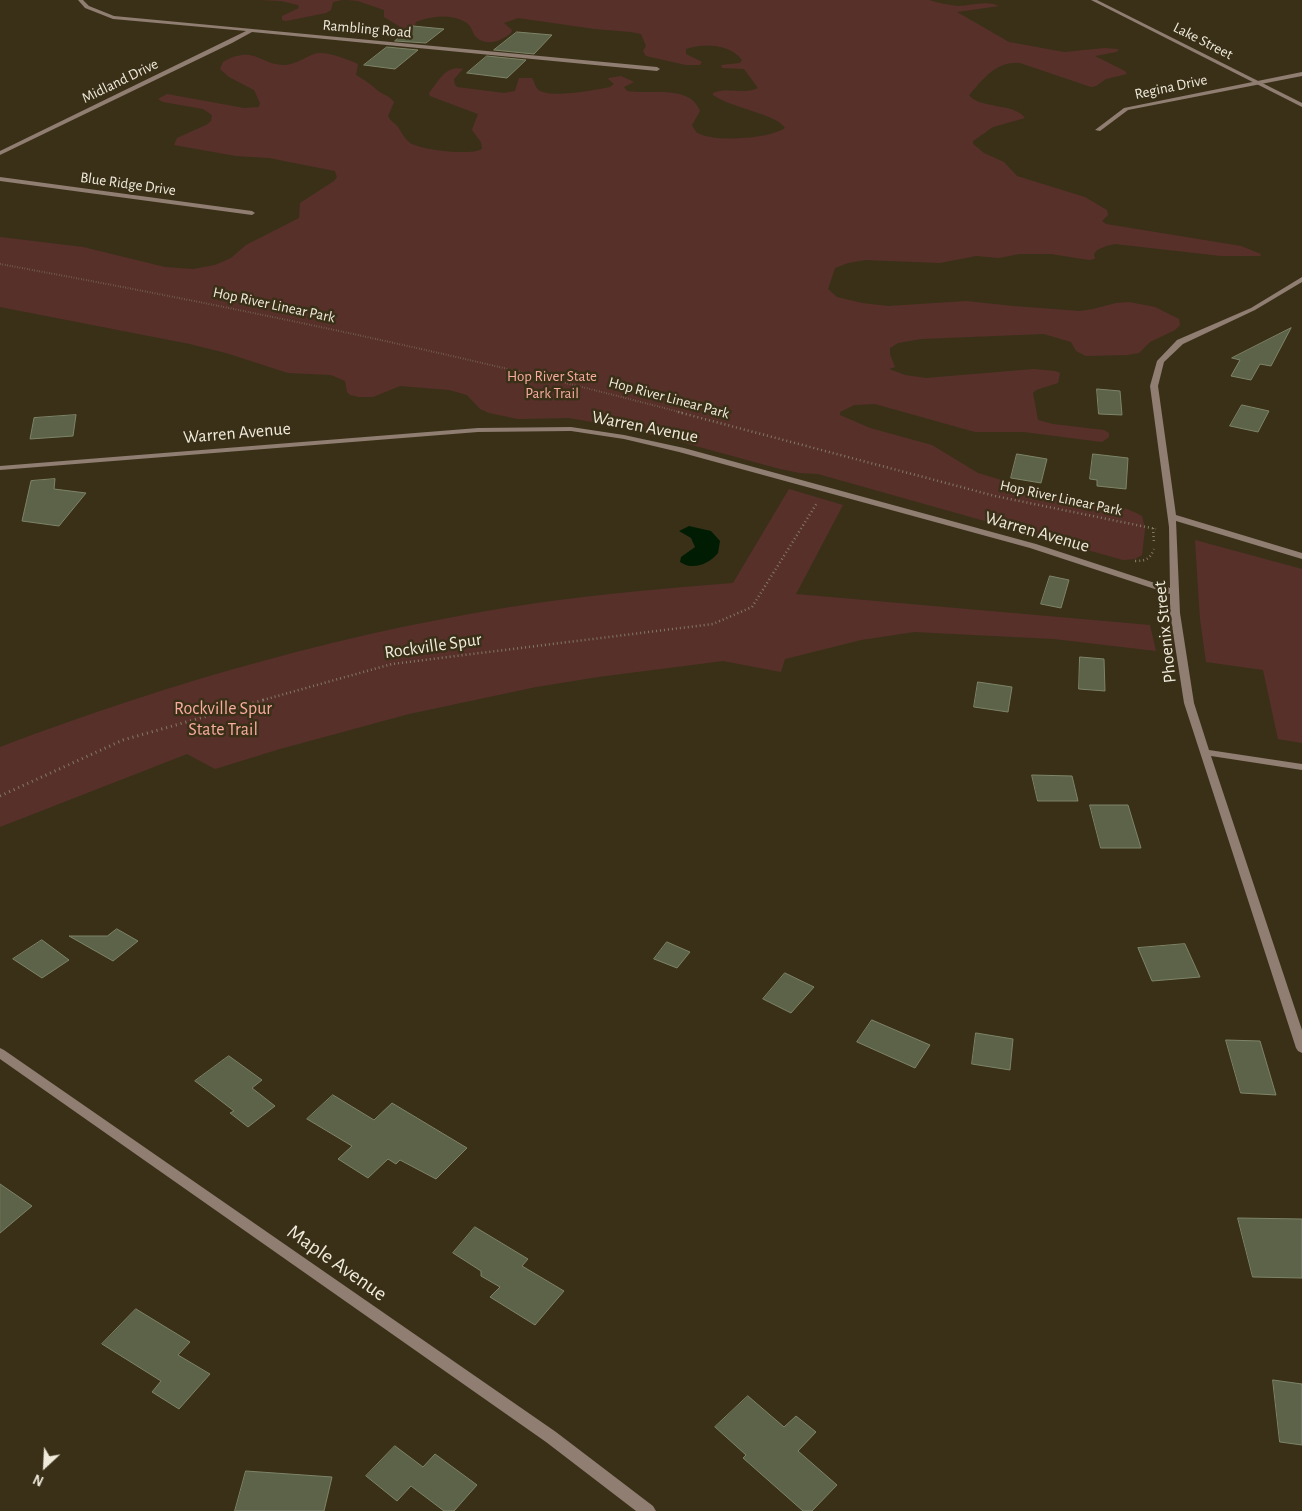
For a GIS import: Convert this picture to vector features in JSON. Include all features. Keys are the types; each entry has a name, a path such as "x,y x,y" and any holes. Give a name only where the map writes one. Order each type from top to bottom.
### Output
{"street":[{"name":"Rambling Road","path":"80,0 88,7 113,16 657,69"},
{"name":"Lake Street","path":"1093,0 1302,105"},
{"name":"Midland Drive","path":"0,153 230,42 250,30"},
{"name":"Regina Drive","path":"1098,130 1126,109 1302,74"},
{"name":"Blue Ridge Drive","path":"0,179 252,213"},
{"name":"Phoenix Street","path":"1302,279 1253,309 1180,342 1161,361 1154,386 1174,538 1175,613 1189,702 1302,1048"},
{"name":"Warren Avenue","path":"0,468 478,430 570,429 624,437 700,454 1033,546 1175,593"},
{"path":"1172,517 1302,556"},
{"path":"1205,752 1302,767"},
{"name":"Maple Avenue","path":"0,1053 551,1437 648,1511"}],"path":[{"name":"Hop River Linear Park","path":"0,264 175,296 467,358 615,395 995,496 1153,528"},
{"name":"Rockville Spur","path":"0,796 123,740 392,664 713,624 752,607 820,499"}],"green space":[{"path":"259,0 342,0 333,2 331,10 326,13 286,21 282,20 282,16 299,8 298,5 281,1"},
{"name":"Hop River State Park Trail","path":"348,0 929,0 958,6 989,3 999,6 957,12 1009,42 1064,52 1105,48 1119,50 1095,56 1125,71 1127,74 1106,79 1091,87 1020,63 1011,63 997,68 969,95 981,102 1013,110 1025,118 993,127 973,141 973,144 984,153 1004,162 1017,176 1085,197 1107,210 1108,215 1102,221 1106,224 1241,246 1261,254 1260,256 1221,256 1115,244 1097,250 1094,254 1095,259 1089,260 1051,254 1019,254 999,258 976,256 940,263 865,260 835,268 828,289 837,297 862,303 888,306 966,301 1080,311 1129,302 1155,307 1179,319 1180,325 1175,330 1150,342 1139,353 1127,355 1086,356 1076,351 1071,342 1044,334 921,339 898,343 890,348 890,354 895,367 889,369 905,375 926,378 1034,369 1060,373 1058,383 1036,390 1033,393 1038,420 1053,424 1104,430 1109,433 1109,437 1102,442 1024,432 975,432 875,404 854,405 840,412 840,415 870,428 932,445 978,473 1071,501 1086,499 1117,506 1136,513 1142,516 1145,529 1142,555 1135,559 1123,560 818,474 780,469 670,439 604,424 569,418 518,419 489,413 480,409 467,395 449,390 400,386 373,397 359,397 350,395 347,392 345,381 331,375 288,373 226,353 190,344 0,307 0,237 83,247 165,267 193,269 215,265 231,258 246,245 299,218 300,203 334,181 337,177 335,171 269,158 236,156 174,145 177,138 206,125 211,121 212,115 203,109 163,102 158,99 167,94 244,108 259,107 260,103 254,90 229,77 220,69 223,62 234,57 250,55 276,64 285,65 314,54 324,53 358,64 356,75 394,102 388,116 406,139 416,146 434,150 467,152 482,149 481,142 472,130 478,114 430,96 429,93 447,71 457,68 463,69 454,79 457,87 504,93 515,91 519,78 532,78 540,91 564,94 610,87 614,84 609,78 621,76 634,82 624,87 627,91 668,92 688,97 700,111 692,125 696,132 714,138 754,137 767,135 785,128 773,119 721,100 713,95 713,93 718,91 747,91 758,88 744,69 722,68 721,65 740,63 742,60 731,51 723,48 700,46 686,49 686,54 702,62 700,65 686,65 646,56 643,51 646,46 641,34 518,18 504,23 512,30 511,33 494,42 480,40 468,24 449,17 428,18 416,22 402,36 396,35 399,26 384,17 384,10 358,1"},
{"name":"Rockville Spur State Trail","path":"789,489 843,505 796,594 1150,625 1156,651 1054,639 914,632 861,640 785,659 781,672 723,661 598,677 536,687 409,714 280,749 215,769 187,754 0,827 0,747 131,700 265,660 332,643 468,614 537,603 733,583"},
{"path":"1195,540 1302,569 1302,743 1278,739 1263,670 1206,662 1200,619"}],"shaded area":[{"path":"689,526 711,531 720,541 718,553 700,565 690,566 680,562 681,557 695,547 691,538 679,531"}],"building":[{"path":"413,26 444,29 426,43 395,41"},
{"path":"517,32 552,35 534,54 494,50"},
{"path":"387,47 418,50 395,69 364,65"},
{"path":"487,56 526,60 507,78 467,73"},
{"path":"1291,328 1271,366 1260,364 1251,380 1231,376 1240,360 1232,358"},
{"path":"1097,389 1120,391 1122,415 1099,414"},
{"path":"1242,405 1269,411 1258,432 1230,426"},
{"path":"76,415 73,436 30,439 34,418"},
{"path":"1017,454 1047,459 1041,483 1011,478"},
{"path":"1093,454 1128,458 1126,489 1097,486 1097,480 1090,479"},
{"path":"55,479 54,489 86,493 59,526 22,521 31,481"},
{"path":"1050,576 1069,580 1061,608 1041,604"},
{"path":"1080,657 1104,659 1105,691 1079,689"},
{"path":"978,682 1012,687 1008,712 974,707"},
{"path":"1032,775 1072,776 1078,801 1038,801"},
{"path":"1090,805 1128,805 1141,848 1101,848"},
{"path":"117,929 138,941 113,961 69,936 107,936"},
{"path":"42,940 69,960 42,978 13,959"},
{"path":"667,942 690,952 677,968 654,959"},
{"path":"1185,944 1200,977 1152,981 1138,948"},
{"path":"785,973 814,987 791,1013 763,999"},
{"path":"872,1020 930,1045 915,1068 857,1042"},
{"path":"976,1033 1013,1039 1010,1070 972,1064"},
{"path":"1226,1040 1260,1041 1276,1095 1241,1093"},
{"path":"229,1056 262,1080 252,1088 275,1106 248,1127 230,1113 234,1111 195,1081"},
{"path":"333,1095 374,1120 392,1103 467,1148 436,1179 400,1160 396,1164 388,1159 368,1178 338,1159 352,1146 307,1119"},
{"path":"0,1184 32,1206 0,1233"},
{"path":"1238,1218 1302,1219 1302,1278 1253,1277"},
{"path":"475,1227 528,1259 522,1266 564,1291 535,1325 490,1297 500,1287 481,1276 481,1271 453,1253"},
{"path":"136,1309 190,1342 178,1355 210,1374 179,1409 152,1392 161,1381 102,1344"},
{"path":"1273,1380 1302,1384 1302,1445 1280,1442"},
{"path":"748,1396 784,1427 796,1416 816,1432 798,1451 837,1485 812,1511 803,1511 743,1458 746,1455 715,1427"},
{"path":"395,1446 423,1467 435,1454 477,1485 454,1511 444,1511 411,1486 397,1501 366,1476"},
{"path":"246,1471 332,1477 324,1511 235,1511"}]}
